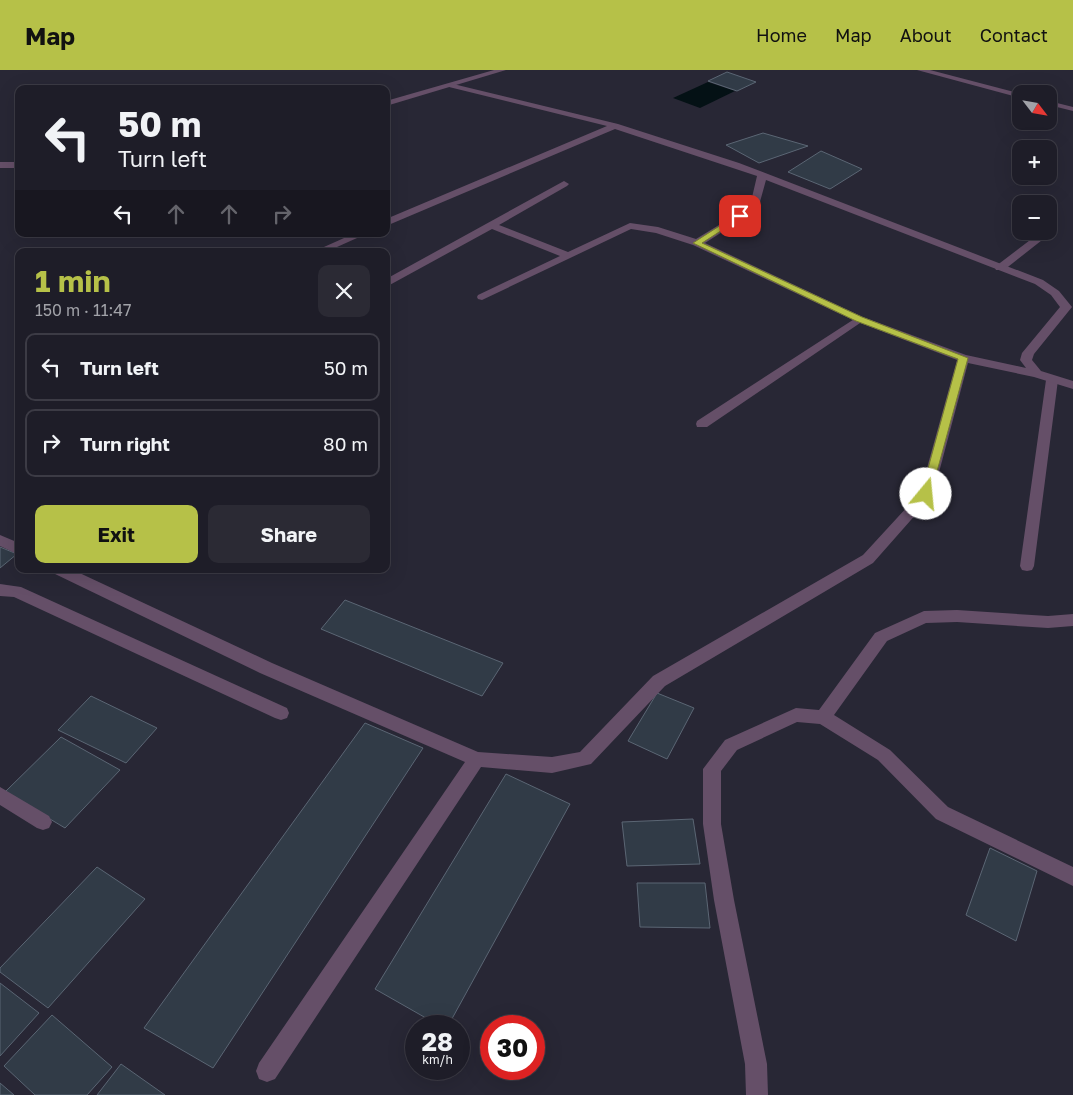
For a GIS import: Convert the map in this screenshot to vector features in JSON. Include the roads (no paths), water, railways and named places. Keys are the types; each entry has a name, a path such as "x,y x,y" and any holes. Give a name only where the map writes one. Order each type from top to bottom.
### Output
{"street":[{"path":"390,103 502,70"},
{"path":"921,70 1012,94"},
{"path":"452,85 615,126 762,176 1038,282 1055,293 1066,307 1028,353 1026,360 1037,374"},
{"path":"1058,105 1073,109"},
{"path":"390,221 615,126"},
{"path":"0,165 15,164"},
{"path":"697,243 755,207 762,176"},
{"path":"390,282 564,184"},
{"path":"491,225 567,255"},
{"path":"482,298 630,226 658,230 697,243 859,319 963,358 1037,374 1073,386"},
{"path":"327,248 354,237"},
{"path":"1000,268 1037,240"},
{"path":"702,424 859,319"},
{"path":"66,573 266,668 477,759 552,765 586,759 659,681 868,559 926,494 963,358"},
{"path":"1027,566 1052,380"},
{"path":"0,540 15,548"},
{"path":"0,590 16,591 281,713"},
{"path":"823,718 881,637 924,617 957,616 1048,622 1073,620"},
{"path":"757,1095 756,1064 724,900 712,824 712,769 731,745 796,715 823,718 884,755 942,813 1073,877"},
{"path":"267,1071 477,759"},
{"path":"0,794 43,822"}]}
